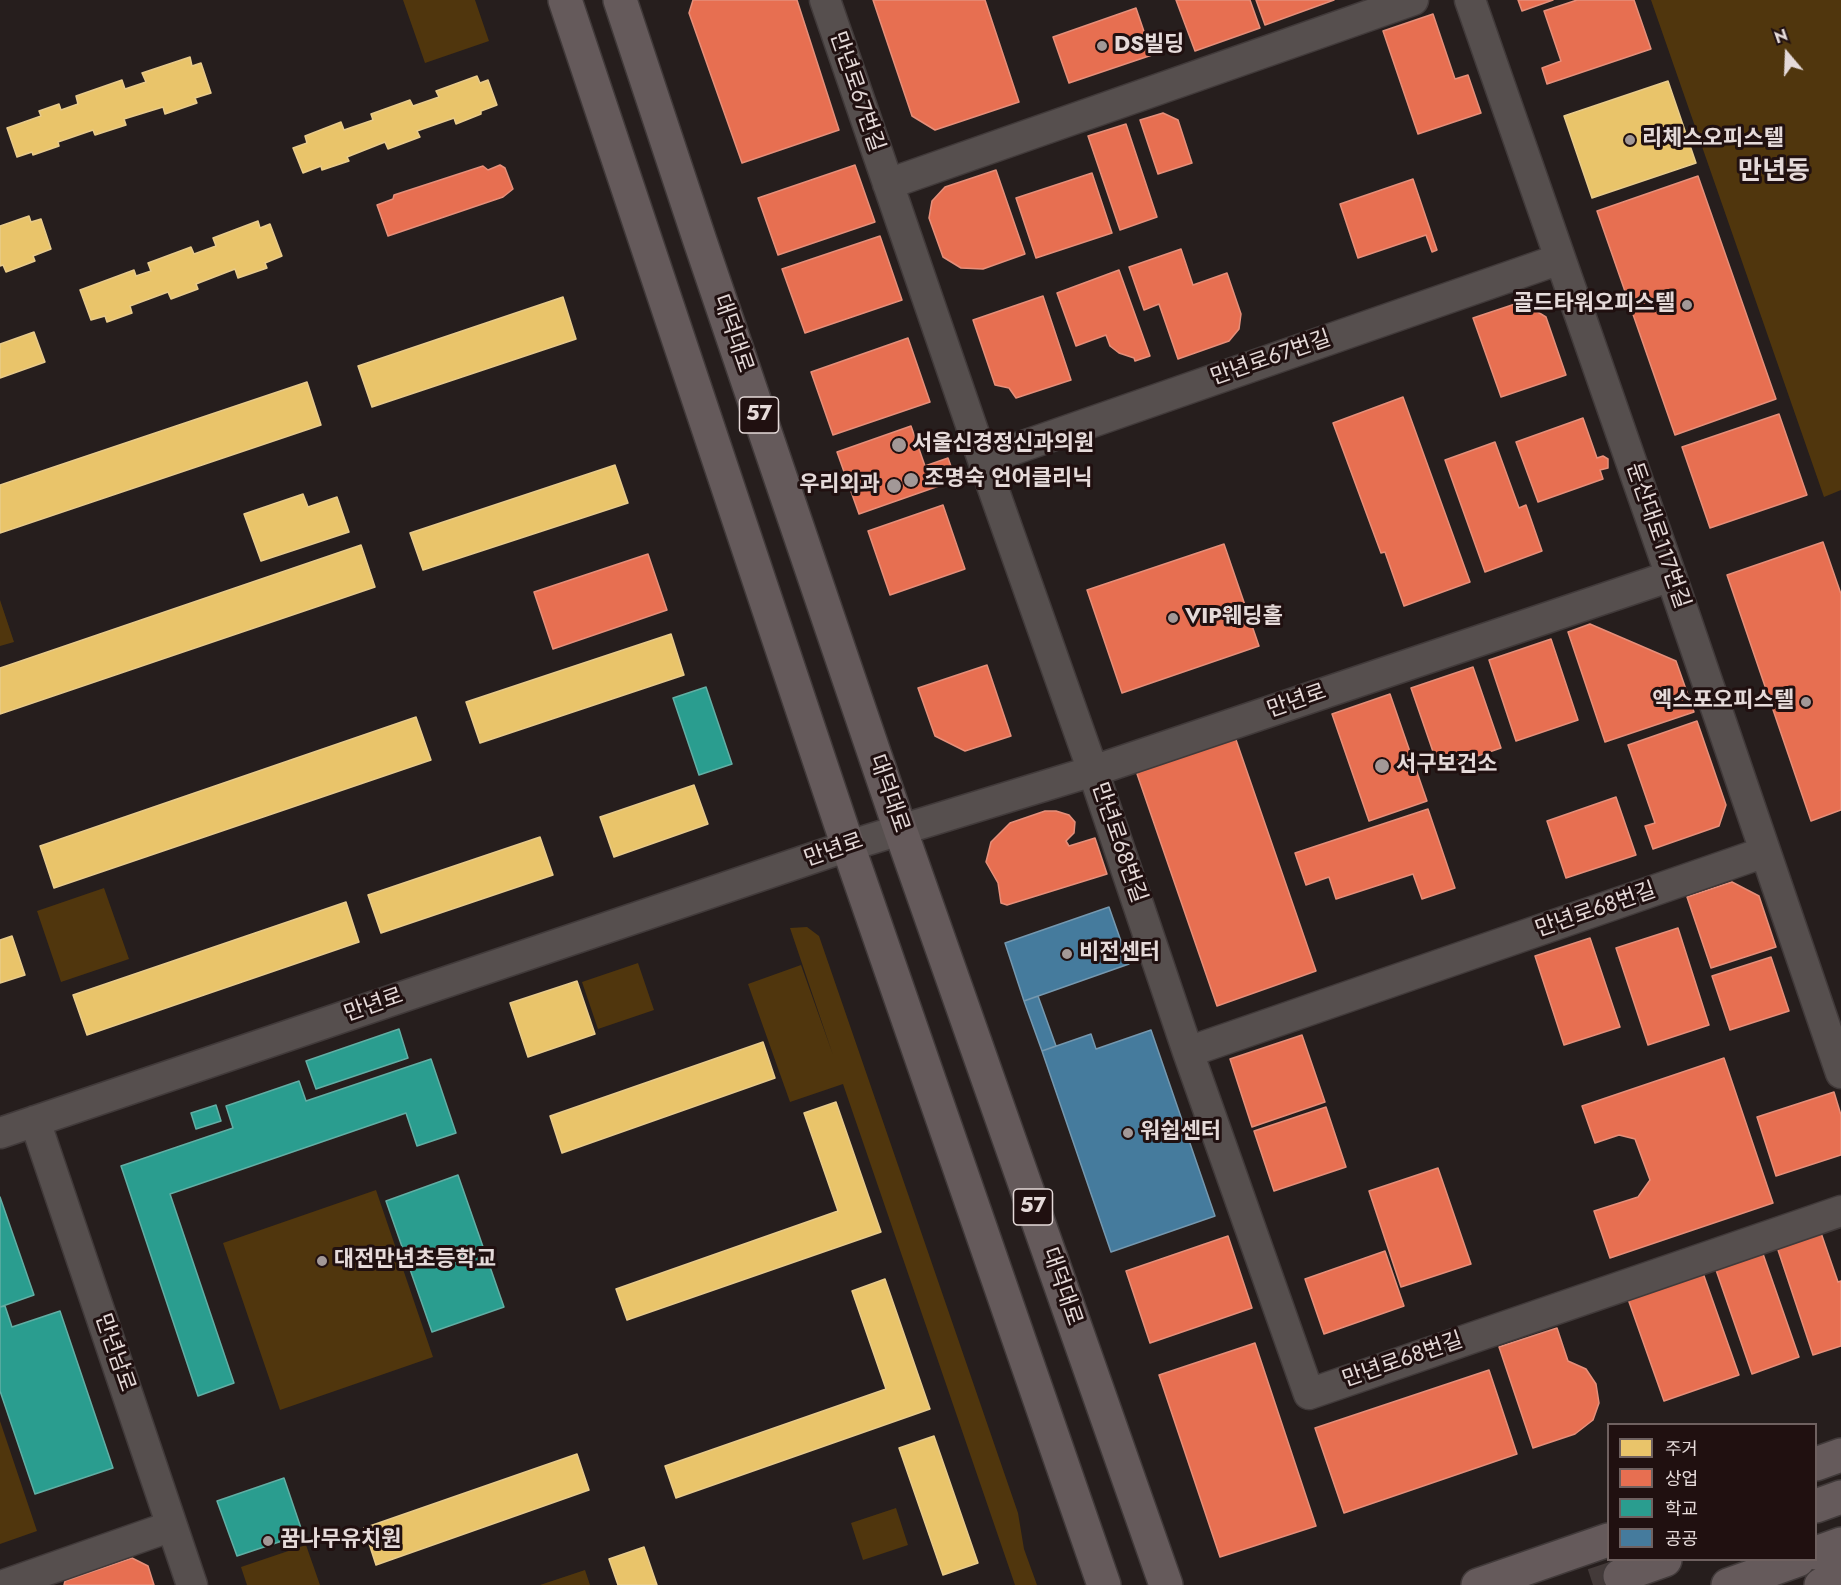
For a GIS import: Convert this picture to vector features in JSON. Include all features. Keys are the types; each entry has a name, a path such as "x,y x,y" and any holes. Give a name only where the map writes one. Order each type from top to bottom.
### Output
{"main road":[{"name":"57","path":"565,0 848,846 1104,1585"},
{"name":"대덕대로","path":"620,0 900,829 1166,1585"},
{"path":"1817,1463 1841,1455"},
{"path":"1817,1505 1841,1497"},
{"path":"1478,1585 1607,1540"},
{"path":"1817,1552 1841,1544"},
{"path":"1556,1585 1556,1577 1571,1554"},
{"path":"1620,1576 1662,1561"},
{"path":"1728,1585 1795,1561"},
{"path":"1821,1585 1841,1578"}],"street":[{"name":"만년로67번길","path":"825,0 982,460 1093,771"},
{"path":"888,184 1413,0"},
{"name":"둔산대로117번길","path":"1470,0 1841,1073"},
{"name":"만년로67번길","path":"982,460 1560,259"},
{"name":"만년로","path":"0,1133 848,846 1093,771 1671,576"},
{"name":"만년로68번길","path":"1093,771 1188,1052 1309,1394 1841,1211"},
{"name":"만년로68번길","path":"1188,1052 1765,852"},
{"name":"만년남로","path":"35,1121 192,1585"},
{"path":"4,1585 39,1580 172,1526"}],"shaded area":[{"path":"403,0 475,0 489,41 425,63"},
{"path":"1651,0 1841,0 1841,490 1824,497"},
{"path":"0,600 14,642 0,646"},
{"path":"104,888 129,959 61,982 37,911"},
{"path":"807,927 819,936 1018,1513 1024,1549 1037,1585 1015,1585 843,1084 790,1102 748,984 801,965 833,1055 790,928"},
{"path":"638,963 654,1010 598,1029 582,982"},
{"path":"376,1190 433,1357 280,1410 223,1243"},
{"path":"0,1421 37,1531 0,1544"},
{"path":"896,1508 908,1545 863,1560 851,1523"},
{"path":"306,1545 320,1585 247,1585 241,1567"},
{"path":"585,1570 590,1585 540,1585"}],"building: 주거":[{"path":"190,57 192,66 201,63 211,93 195,98 197,103 165,114 163,107 124,119 126,125 95,135 93,130 58,142 59,146 33,155 32,152 17,157 7,128 41,116 39,111 59,104 61,110 78,104 76,96 122,80 125,89 146,82 142,73"},
{"path":"477,76 480,83 488,80 497,105 456,124 454,118 417,131 420,137 388,149 385,142 347,157 349,161 322,170 321,166 303,173 293,148 307,143 305,136 341,122 344,130 373,120 371,114 410,100 413,106 439,97 436,91"},
{"name":"리체스오피스텔","path":"1668,81 1696,163 1592,198 1564,116"},
{"path":"29,216 31,222 41,219 51,249 33,256 35,261 6,272 3,265 0,266 0,226"},
{"path":"258,221 260,228 270,224 282,256 265,263 267,268 238,278 235,269 196,284 198,289 171,299 168,292 130,306 132,313 107,322 105,316 91,320 80,290 134,270 136,276 151,271 148,263 191,247 194,254 216,246 213,238"},
{"path":"563,297 576,339 372,407 358,366"},
{"path":"34,332 45,362 0,378 0,344"},
{"path":"307,382 321,425 0,533 0,485"},
{"path":"615,465 628,503 423,570 410,533"},
{"path":"303,494 308,507 337,497 349,532 261,561 244,514"},
{"path":"361,545 375,587 0,714 0,668"},
{"path":"671,634 684,675 480,743 466,702"},
{"path":"416,717 431,760 54,888 40,846"},
{"path":"694,785 708,824 614,857 600,817"},
{"path":"540,837 553,875 381,933 368,895"},
{"path":"346,902 359,942 87,1035 73,995"},
{"path":"12,936 25,975 0,983 0,940"},
{"path":"577,981 595,1034 528,1057 510,1003"},
{"path":"763,1042 775,1078 562,1153 550,1116"},
{"path":"836,1102 881,1232 627,1320 616,1289 838,1211 804,1113"},
{"path":"885,1279 930,1409 676,1498 665,1466 886,1389 852,1291"},
{"path":"934,1436 978,1563 943,1575 899,1448"},
{"path":"577,1454 589,1490 376,1565 364,1528"},
{"path":"644,1547 657,1585 618,1585 609,1559"}],"building: 상업":[{"path":"693,0 797,0 839,130 742,163 689,13"},
{"path":"873,0 985,0 1019,102 935,130 912,116"},
{"path":"1176,0 1250,0 1260,28 1195,51"},
{"path":"1256,0 1334,0 1265,25"},
{"path":"1518,0 1553,0 1522,11"},
{"path":"1577,0 1634,0 1651,49 1547,84 1542,68 1561,61 1544,11"},
{"name":"DS빌딩","path":"1136,8 1152,55 1069,83 1053,37"},
{"path":"1433,14 1455,79 1468,75 1481,113 1418,134 1383,31"},
{"path":"1163,113 1178,120 1192,163 1158,174 1140,120"},
{"path":"1126,124 1157,217 1120,230 1088,136"},
{"path":"500,165 505,168 513,189 503,197 388,236 377,205 393,199 394,195 483,166 488,170"},
{"path":"855,165 875,222 778,255 758,198"},
{"path":"996,170 1025,254 983,269 961,268 943,257 929,218 932,201 945,187"},
{"path":"1092,173 1112,233 1036,258 1016,198"},
{"name":"골드타워오피스텔","path":"1698,176 1776,399 1675,435 1597,211"},
{"path":"1413,179 1437,250 1432,252 1426,235 1358,258 1340,204"},
{"path":"880,236 902,300 805,333 782,269"},
{"path":"1181,249 1193,285 1227,273 1241,314 1239,329 1229,341 1178,359 1159,304 1144,310 1129,267"},
{"path":"1119,270 1150,356 1135,361 1134,358 1119,353 1110,346 1106,335 1076,346 1057,293"},
{"path":"1043,296 1071,380 1016,398 1009,388 995,385 973,320"},
{"path":"1521,302 1546,317 1566,375 1501,397 1473,318"},
{"path":"908,338 930,402 833,435 811,372"},
{"path":"1403,397 1470,582 1404,606 1385,552 1381,553 1333,423"},
{"path":"1779,414 1807,495 1710,528 1682,447"},
{"path":"1583,418 1597,458 1603,456 1608,459 1608,468 1600,470 1603,479 1538,502 1516,442"},
{"path":"911,426 925,466 948,458 956,480 859,514 837,452"},
{"path":"1495,442 1519,508 1526,505 1542,551 1485,572 1445,460"},
{"path":"943,505 965,569 890,595 868,531"},
{"name":"엑스포오피스텔","path":"1823,542 1841,594 1841,810 1811,821 1727,575"},
{"name":"VIP웨딩홀","path":"1224,544 1259,646 1122,693 1087,590"},
{"path":"648,554 667,610 553,649 534,592"},
{"path":"1590,624 1676,661 1694,712 1605,742 1568,632"},
{"path":"1551,639 1578,720 1516,741 1489,660"},
{"path":"987,665 1011,736 965,751 935,736 918,688"},
{"path":"1473,667 1501,748 1439,769 1411,688"},
{"path":"1390,694 1427,801 1369,821 1332,714"},
{"path":"1697,721 1726,805 1719,826 1653,849 1645,826 1655,823 1628,745"},
{"path":"1234,734 1316,971 1217,1006 1135,768"},
{"path":"1616,797 1636,855 1566,878 1547,821"},
{"path":"1428,809 1455,888 1422,899 1413,874 1336,899 1329,877 1306,885 1295,853"},
{"path":"1045,811 1056,811 1069,815 1075,822 1074,833 1066,841 1069,846 1095,838 1107,874 1007,905 1001,903 998,883 986,862 991,842 1010,823"},
{"path":"1732,882 1759,896 1776,947 1711,968 1687,897"},
{"path":"1678,928 1709,1025 1648,1045 1616,948"},
{"path":"1590,938 1620,1027 1564,1045 1535,956"},
{"path":"1771,957 1789,1011 1730,1030 1712,976"},
{"path":"1302,1035 1325,1102 1252,1127 1230,1059"},
{"path":"1724,1058 1773,1203 1610,1258 1594,1211 1638,1197 1650,1180 1635,1139 1619,1135 1595,1143 1582,1106"},
{"path":"1834,1092 1841,1115 1841,1155 1776,1176 1757,1117"},
{"path":"1326,1107 1346,1167 1274,1191 1254,1131"},
{"path":"1438,1168 1471,1264 1401,1287 1369,1191"},
{"path":"1820,1230 1838,1282 1841,1281 1841,1346 1813,1355 1776,1244"},
{"path":"1228,1236 1252,1308 1150,1343 1126,1271"},
{"path":"1385,1251 1404,1306 1324,1334 1305,1279"},
{"path":"1762,1251 1799,1357 1752,1374 1715,1267"},
{"path":"1703,1273 1739,1375 1664,1401 1628,1299"},
{"path":"1557,1328 1568,1361 1586,1369 1596,1384 1599,1403 1593,1420 1575,1434 1533,1448 1499,1347"},
{"path":"1255,1343 1316,1526 1220,1557 1159,1375"},
{"path":"1489,1370 1517,1454 1344,1513 1315,1428"},
{"path":"132,1558 148,1566 154,1585 64,1585 65,1581"}],"building: 학교":[{"path":"706,687 732,764 699,775 673,698"},
{"path":"399,1029 408,1058 316,1089 306,1061"},
{"path":"431,1059 456,1133 417,1146 406,1113 170,1194 234,1383 198,1396 121,1166 233,1128 226,1106 299,1081 306,1101"},
{"path":"216,1105 221,1121 196,1129 191,1113"},
{"path":"458,1175 504,1307 432,1332 386,1201"},
{"path":"0,1197 34,1295 0,1307"},
{"path":"5,1306 12,1327 60,1311 113,1468 35,1494 0,1391 0,1307"},
{"path":"284,1478 303,1534 237,1556 217,1501"}],"building: 공공":[{"name":"비전센터","path":"1109,907 1129,964 1024,1001 1005,943"},
{"path":"1038,996 1056,1046 1042,1051 1024,1001"},
{"name":"워쉽센터","path":"1151,1030 1215,1216 1111,1252 1042,1051 1091,1034 1096,1049"}],"tunnel":[{"path":"1593,1585 1620,1576"}],"place":[{"name":"DS빌딩","path":"1102,46"},
{"name":"리체스오피스텔","path":"1630,140"},
{"name":"골드타워오피스텔","path":"1687,305"},
{"name":"서울신경정신과의원","path":"899,445"},
{"name":"조명숙 언어클리닉","path":"911,480"},
{"name":"우리외과","path":"894,486"},
{"name":"VIP웨딩홀","path":"1173,618"},
{"name":"엑스포오피스텔","path":"1806,702"},
{"name":"서구보건소","path":"1382,766"},
{"name":"비전센터","path":"1067,954"},
{"name":"워쉽센터","path":"1128,1133"},
{"name":"대전만년초등학교","path":"322,1261"},
{"name":"꿈나무유치원","path":"268,1541"}],"district":[{"name":"만년동","path":"1774,173"}]}
